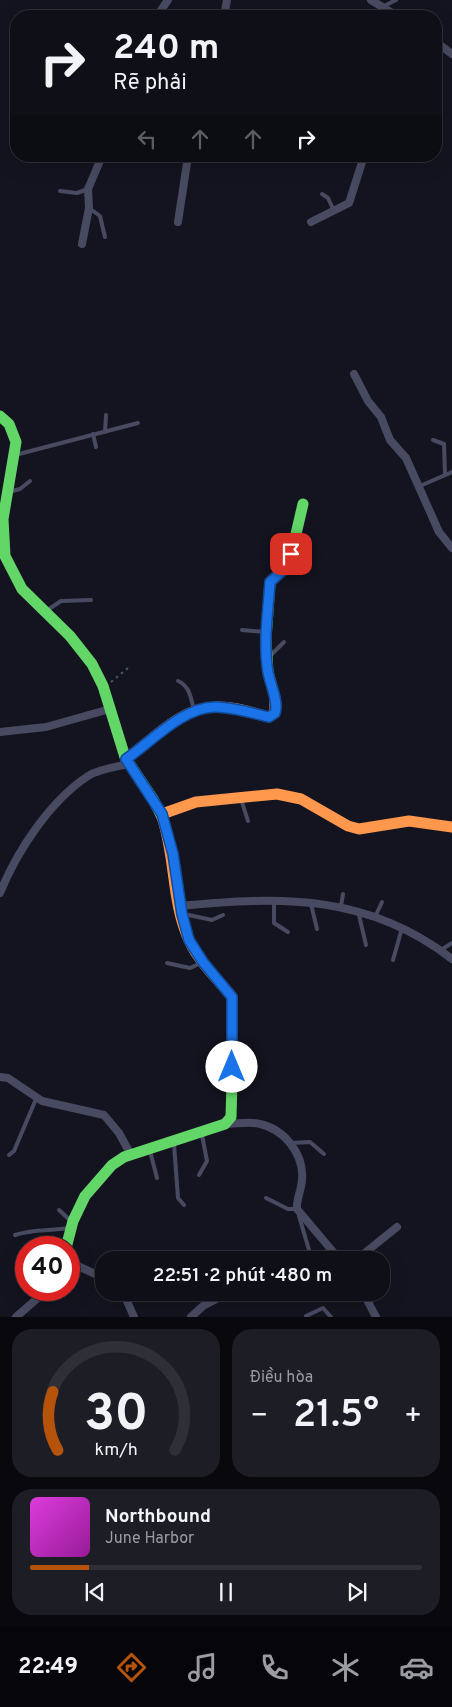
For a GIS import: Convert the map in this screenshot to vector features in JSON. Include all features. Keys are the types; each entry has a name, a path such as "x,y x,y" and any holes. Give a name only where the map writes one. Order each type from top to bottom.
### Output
{"street":[{"path":"371,0 387,10"},
{"path":"82,244 88,208 88,189 99,162"},
{"path":"178,222 187,162"},
{"path":"312,222 349,203 361,162"},
{"path":"354,374 368,401 381,417 390,440 406,458 439,532 452,548"},
{"path":"0,417 12,427 17,446 7,492 3,530 5,554 16,583 88,656 104,688 127,762 162,814 173,854 181,910 189,940 203,962 229,993 233,1002 231,1052 233,1110 231,1117 225,1124"},
{"path":"0,893 16,860 50,808 88,776 127,762 167,727 195,712 213,707 272,716 276,706 266,661 270,582 289,564 303,504"},
{"path":"0,732 46,727 110,709"},
{"path":"162,814 196,802 240,796 277,794 302,800 348,826 359,828 409,821 452,827"},
{"path":"181,910 228,901 274,900 340,906 402,928 441,950 452,959"},
{"path":"0,1077 8,1078 36,1098 52,1105 104,1115 119,1133 131,1155"},
{"path":"68,1236 70,1225 86,1192 96,1179 114,1163 131,1155 225,1124 248,1123 264,1125 283,1136 290,1143 301,1164 303,1178 298,1211 332,1251"},
{"path":"367,1251 397,1227"},
{"path":"80,1267 95,1274"},
{"path":"16,1317 34,1301"},
{"path":"127,1301 134,1317"},
{"path":"190,1317 211,1301"},
{"path":"367,1301 373,1316"}],"lane":[{"path":"382,7 396,0"},
{"path":"60,191 77,193 88,189"},
{"path":"322,194 328,198 334,211"},
{"path":"88,208 100,216 106,237"},
{"path":"105,432 106,416"},
{"path":"16,455 138,423"},
{"path":"93,434 96,448"},
{"path":"433,440 444,444 445,474"},
{"path":"420,486 452,472"},
{"path":"7,492 20,489 30,481"},
{"path":"44,612 61,602 91,600"},
{"path":"242,630 267,633"},
{"path":"266,661 284,642"},
{"path":"178,681 185,684 195,712"},
{"path":"240,796 248,821"},
{"path":"340,906 343,894"},
{"path":"274,900 274,923 288,932"},
{"path":"310,902 317,929"},
{"path":"375,917 382,902"},
{"path":"181,910 212,920 223,916"},
{"path":"358,911 366,945"},
{"path":"393,960 402,928"},
{"path":"441,950 452,943"},
{"path":"167,963 190,968 203,962"},
{"path":"9,1155 14,1151 36,1098"},
{"path":"199,1175 207,1161 202,1133"},
{"path":"174,1142 178,1198 184,1205"},
{"path":"290,1143 310,1142 324,1154"},
{"path":"150,1149 157,1178"},
{"path":"266,1198 288,1209 298,1211 309,1250"},
{"path":"15,1235 26,1231 46,1232 70,1225 58,1210"},
{"path":"306,1316 323,1308 331,1317"}],"path":[{"path":"104,688 128,668"}],"traffic: fast":[{"path":"0,416 9,424 16,442 3,519 5,556 22,589 70,636 92,664 103,686 125,757 153,799 162,817"},
{"path":"268,672 266,639 270,582 289,564 303,504"},
{"path":"69,1236 73,1221 85,1196 112,1165 124,1157 225,1124 231,1117 232,1082"}],"traffic: slow":[{"path":"126,759 168,726 190,713 202,709 215,707 229,708 269,717 275,713 275,698 268,672"},
{"path":"162,814 196,802 277,794 301,799 348,826 359,829 409,821 452,827"},
{"path":"162,817 170,848 176,896 184,927 199,957 232,997 232,1082"}],"route":[{"path":"232,1067 231,1052 234,1009 232,997 203,962 189,940 185,930 178,894 173,854 162,814 126,759 167,727 204,709 213,707 244,711 269,717 275,713 276,706 265,657 270,582 273,577 286,569 291,554"}]}
